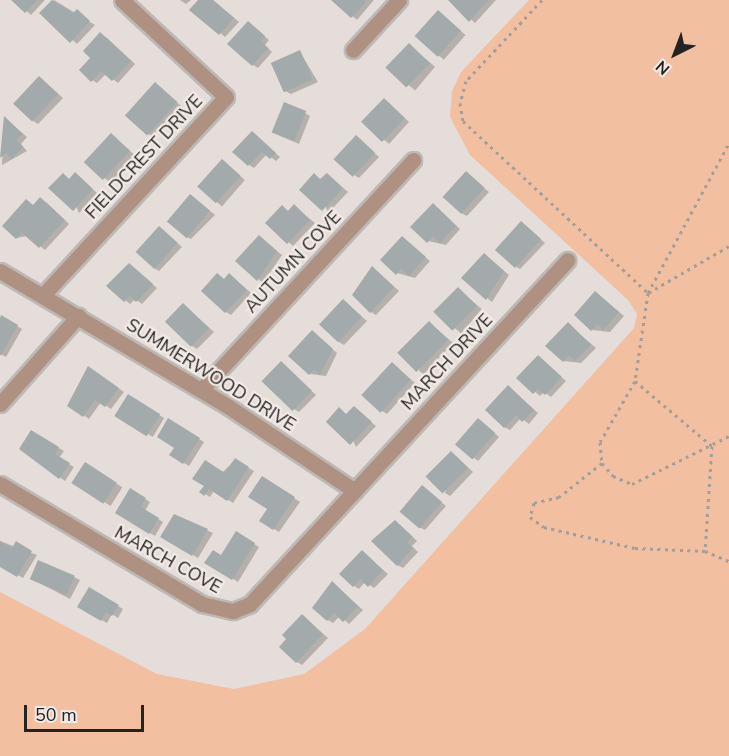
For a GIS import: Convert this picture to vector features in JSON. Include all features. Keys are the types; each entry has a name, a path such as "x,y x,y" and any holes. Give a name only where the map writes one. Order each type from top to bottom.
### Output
{"street":[{"name":"FIELDCREST DRIVE","path":"44,294 226,97 122,0"},
{"path":"353,50 399,0"},
{"name":"AUTUMN COVE","path":"201,390 413,160"},
{"name":"MARCH DRIVE","path":"355,491 567,260"},
{"name":"SUMMERWOOD DRIVE","path":"0,271 44,294 201,390 355,491"},
{"path":"0,404 78,315"},
{"name":"MARCH COVE","path":"0,484 202,604 233,611 264,593 355,491"}],"path":[{"path":"542,0 466,81 460,103 463,122 648,293"},
{"path":"729,143 648,293 635,381 600,442 602,462 613,477 632,484 729,436"},
{"path":"648,293 729,246"},
{"path":"635,381 711,446"},
{"path":"705,551 711,446"},
{"path":"602,462 559,498 534,503 530,517 544,527 636,548 705,551 729,561"}],"shaded area":[{"path":"529,0 729,0 729,756 0,756 0,592 157,674 234,689 304,674 365,629 634,328 637,314 628,300 470,155 450,117 452,91 461,72"}],"building":[{"path":"11,0 37,0 25,13"},
{"path":"52,0 73,13 77,9 90,21 70,43 39,13"},
{"path":"198,0 213,0 234,18 219,35 189,10"},
{"path":"331,0 365,0 365,3 351,18"},
{"path":"448,0 488,0 469,22"},
{"path":"438,10 461,31 438,57 415,36"},
{"path":"248,21 265,36 261,41 268,48 252,66 227,44"},
{"path":"100,32 131,61 112,81 101,71 91,82 79,70 90,58 83,51"},
{"path":"409,43 430,63 406,88 385,67"},
{"path":"300,50 313,79 284,92 271,63"},
{"path":"39,76 58,94 32,122 13,104"},
{"path":"155,82 177,102 147,136 125,115"},
{"path":"384,98 405,118 382,142 361,122"},
{"path":"284,102 306,111 294,142 272,133"},
{"path":"4,116 23,134 16,140 23,147 12,159 6,153 0,158"},
{"path":"252,131 276,153 270,159 262,152 248,166 232,152"},
{"path":"111,133 130,151 103,180 84,162"},
{"path":"356,135 375,153 353,177 333,159"},
{"path":"222,159 241,176 216,203 197,186"},
{"path":"466,171 485,188 461,214 443,197"},
{"path":"75,172 93,189 73,211 48,188 63,173 69,179"},
{"path":"314,173 320,179 327,173 343,188 322,211 299,190"},
{"path":"190,194 210,211 187,238 167,222"},
{"path":"40,197 65,220 39,248 22,233 16,239 2,226 26,199 33,205"},
{"path":"433,203 456,226 440,243 433,236 427,243 410,227"},
{"path":"294,204 310,220 287,244 265,223 282,205 288,211"},
{"path":"521,221 541,239 515,268 495,250"},
{"path":"159,226 178,243 154,269 136,252"},
{"path":"259,235 277,251 257,281 235,261"},
{"path":"402,236 426,257 409,276 401,269 396,275 380,260"},
{"path":"484,253 504,271 486,300 461,278"},
{"path":"129,263 153,284 136,302 130,296 124,302 106,286"},
{"path":"372,266 394,287 370,313 352,295"},
{"path":"217,273 224,279 229,273 247,290 225,313 201,291"},
{"path":"458,287 477,306 452,331 433,312"},
{"path":"595,291 619,312 603,330 597,324 591,331 574,315"},
{"path":"343,299 362,317 338,342 319,325"},
{"path":"183,303 209,328 191,347 165,322"},
{"path":"1,315 18,325 0,356 0,318"},
{"path":"429,321 448,340 416,372 397,353"},
{"path":"568,322 591,345 575,361 569,355 563,362 545,346"},
{"path":"312,330 333,349 320,375 314,370 309,375 288,356"},
{"path":"538,355 562,377 545,395 538,389 533,394 516,378"},
{"path":"281,361 312,391 292,411 262,381"},
{"path":"392,362 411,380 380,413 361,395"},
{"path":"88,366 119,388 105,407 95,400 83,417 67,406"},
{"path":"508,385 534,410 522,422 516,415 504,428 485,410"},
{"path":"128,394 160,414 146,436 114,416"},
{"path":"354,406 372,422 350,445 326,422 339,407 346,414"},
{"path":"168,418 200,438 183,464 169,455 174,448 157,437"},
{"path":"478,418 495,433 472,460 455,444"},
{"path":"31,430 59,447 55,454 70,463 59,479 19,449"},
{"path":"451,451 468,468 443,493 426,476"},
{"path":"235,458 249,467 227,501 209,489 204,496 199,492 204,486 192,479 205,460 225,473"},
{"path":"85,462 117,483 103,504 71,483"},
{"path":"262,476 295,497 273,530 259,521 267,509 248,497"},
{"path":"422,485 442,502 419,529 400,512"},
{"path":"130,488 146,498 141,507 159,518 149,534 115,513"},
{"path":"174,514 208,529 192,556 160,537"},
{"path":"395,520 413,537 407,542 413,548 397,566 371,541"},
{"path":"236,531 255,543 232,580 204,563 213,550 221,555"},
{"path":"0,541 12,548 16,541 32,551 17,577 0,567"},
{"path":"362,550 383,570 368,587 360,579 353,587 339,574"},
{"path":"38,560 75,576 67,595 30,579"},
{"path":"332,581 358,606 343,622 334,613 327,621 312,608"},
{"path":"89,587 119,605 112,616 106,612 101,621 77,607"},
{"path":"302,614 323,634 296,663 279,647 286,639 282,635"}]}
